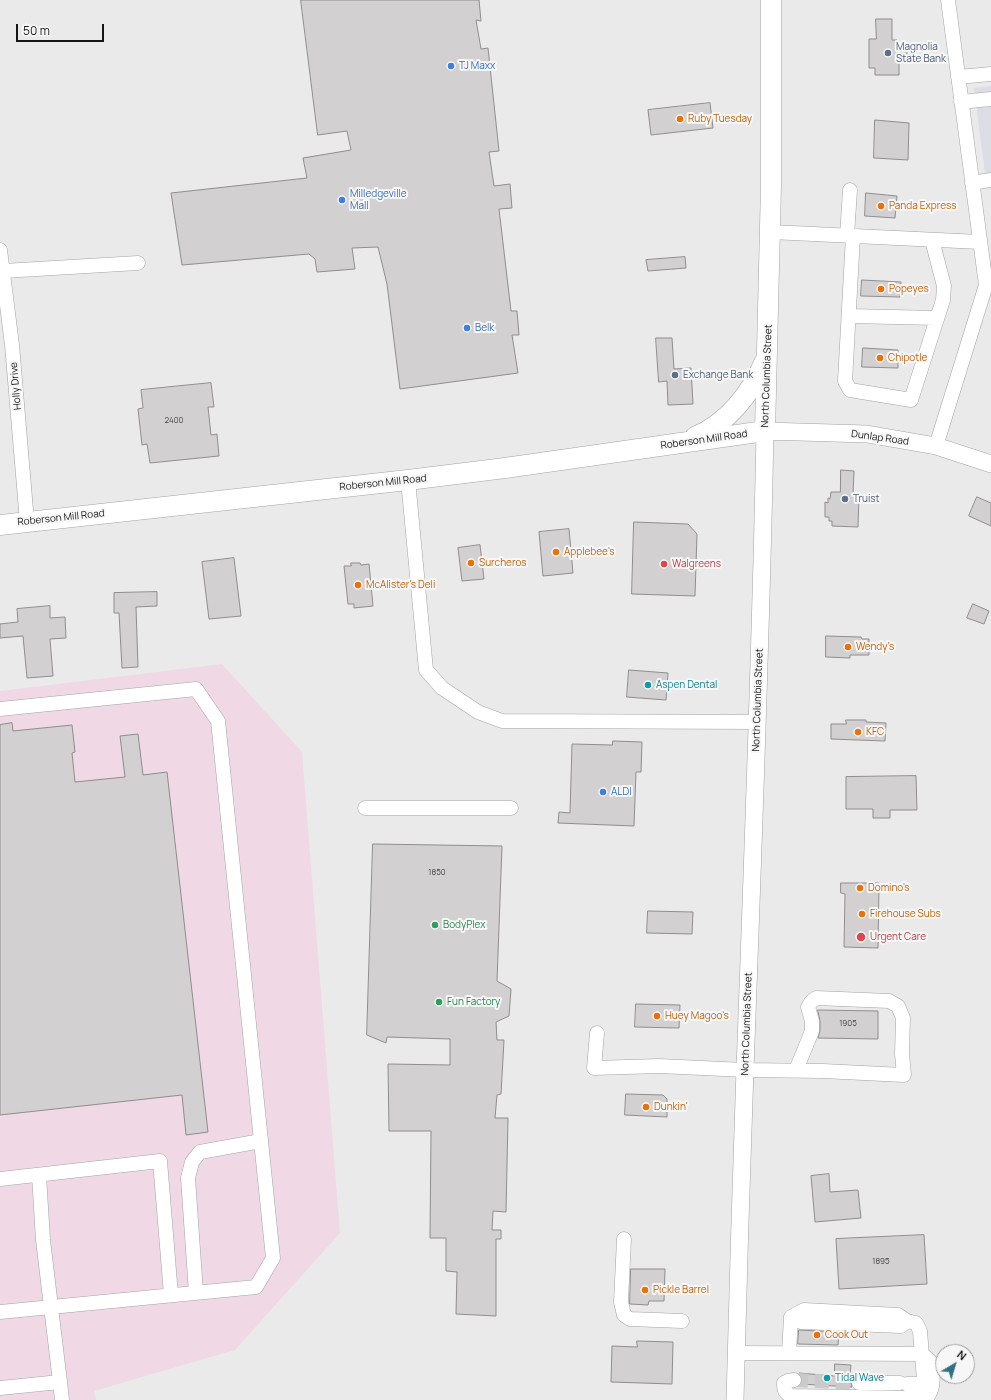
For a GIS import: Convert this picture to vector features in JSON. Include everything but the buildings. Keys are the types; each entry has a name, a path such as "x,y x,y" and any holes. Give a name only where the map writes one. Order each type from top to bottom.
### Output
{"highway":[{"name":"North Columbia Street","path":"766,431 772,68 771,0"},
{"path":"682,443 705,433 719,424 737,407 760,374 768,355"},
{"name":"Roberson Mill Road","path":"0,525 408,480 505,468 766,431"}],"main road":[{"name":"Dunlap Road","path":"766,431 867,434 936,446 991,464"},
{"name":"North Columbia Street","path":"735,1400 758,722 766,431"}],"street":[{"path":"936,446 988,285 980,242 948,0"},
{"path":"958,77 991,74"},
{"path":"961,102 991,99 991,102"},
{"path":"972,183 991,180"},
{"path":"850,190 849,316 845,381 850,390 912,400 943,300 944,286 932,240"},
{"path":"770,232 980,242"},
{"name":"Holly Drive","path":"0,250 12,345 27,522"},
{"path":"3,271 138,263"},
{"path":"849,316 937,318"},
{"path":"408,480 426,670 442,688 478,712 502,721 758,722"},
{"path":"0,709 196,688 218,721 273,1258 256,1286 0,1312"},
{"path":"365,808 511,808"},
{"path":"597,1033 594,1068 659,1066 904,1074 902,1054 903,1018 898,1006 889,1001 816,998 808,1007 812,1021 812,1031 796,1070"},
{"path":"196,1293 188,1178 192,1162 200,1152 261,1142"},
{"path":"0,1179 160,1161 171,1295"},
{"path":"39,1175 43,1240 62,1400"},
{"path":"624,1238 621,1302 624,1315 630,1319 682,1322"},
{"path":"789,1353 791,1317 804,1310 898,1314 907,1321 916,1323 920,1331 923,1382 919,1384 859,1383"},
{"path":"737,1353 922,1354 930,1361 932,1369 932,1390 928,1396 920,1398 791,1396 786,1394 784,1383 794,1380"},
{"path":"0,1388 60,1382"}],"shaded area":[{"path":"991,86 991,188 987,189 974,88"},
{"path":"222,664 302,752 340,1233 235,1350 94,1391 96,1400 0,1400 0,691"}],"tunnel":[{"path":"794,1380 859,1383"}],"place":[{"name":"Magnolia State Bank","path":"888,53"},
{"name":"TJ Maxx","path":"451,66"},
{"name":"Ruby Tuesday","path":"680,119"},
{"name":"Milledgeville Mall","path":"342,200"},
{"name":"Panda Express","path":"881,206"},
{"name":"Popeyes","path":"881,289"},
{"name":"Belk","path":"467,328"},
{"name":"Chipotle","path":"880,358"},
{"name":"Exchange Bank","path":"675,375"},
{"name":"Truist","path":"845,499"},
{"name":"Applebee's","path":"556,552"},
{"name":"Surcheros","path":"471,563"},
{"name":"Walgreens","path":"664,564"},
{"name":"McAlister's Deli","path":"358,585"},
{"name":"Wendy's","path":"848,647"},
{"name":"Aspen Dental","path":"648,685"},
{"name":"KFC","path":"858,732"},
{"name":"ALDI","path":"603,792"},
{"name":"Domino's","path":"860,888"},
{"name":"Firehouse Subs","path":"862,914"},
{"name":"BodyPlex","path":"435,925"},
{"name":"Urgent Care","path":"861,937"},
{"name":"Fun Factory","path":"439,1002"},
{"name":"Huey Magoo's","path":"657,1016"},
{"name":"Dunkin'","path":"646,1107"},
{"name":"Pickle Barrel","path":"645,1290"},
{"name":"Cook Out","path":"817,1335"},
{"name":"Tidal Wave","path":"827,1378"}]}
